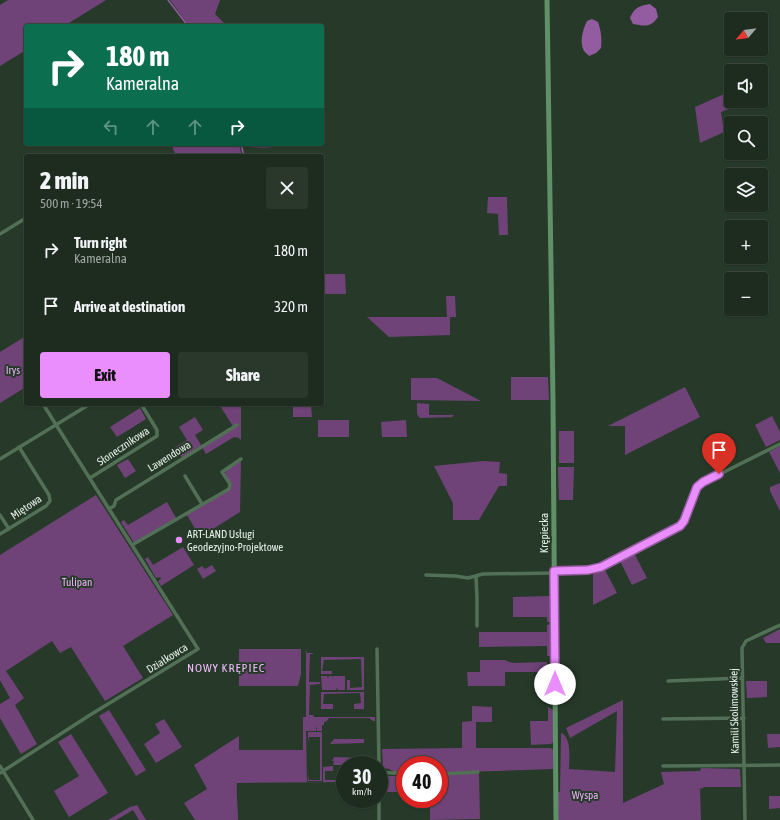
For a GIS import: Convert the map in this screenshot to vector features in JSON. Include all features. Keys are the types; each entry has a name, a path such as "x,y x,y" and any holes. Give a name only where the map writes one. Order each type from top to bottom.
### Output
{"street":[{"name":"Krępiecka","path":"547,0 552,294 556,820"},
{"path":"0,234 24,219"},
{"path":"44,406 90,478"},
{"path":"0,459 87,406"},
{"name":"Słonecznikowa","path":"90,478 157,436 157,430 142,406"},
{"name":"Lawendowa","path":"110,509 114,506 116,500 237,425"},
{"path":"426,575 468,578 483,574 588,570 601,567 683,524 697,487 700,484 780,444"},
{"name":"Miętowa","path":"0,534 46,506 50,501 49,496 19,448"},
{"path":"132,545 229,489 230,484 222,472 241,459"},
{"path":"185,476 202,504"},
{"name":"Działkowca","path":"2,772 90,715 198,649 90,478"},
{"path":"0,515 9,529"},
{"path":"476,577 477,626"},
{"name":"Kamili Skolimowskiej","path":"745,820 742,651 744,643 780,625"},
{"path":"378,649 379,756"},
{"path":"668,681 742,678"},
{"path":"663,719 744,718"},
{"path":"663,766 780,765"},
{"path":"0,766 2,772 33,820"},
{"path":"448,774 478,772"},
{"path":"378,808 379,820"}],"green space":[{"path":"8,0 106,0 67,24 24,24 24,51 0,66 0,5"},
{"path":"170,0 220,0 215,14 225,24 188,24"},
{"path":"724,94 724,108 732,108 721,112 724,132 700,143 695,107"},
{"path":"172,146 240,146 242,154 175,154"},
{"path":"245,146 277,146 261,148"},
{"path":"488,197 507,197 508,235 499,235 498,214 487,213"},
{"path":"324,274 345,274 346,294 324,294"},
{"path":"446,296 455,296 456,317 450,317 450,335 389,337 367,317 447,317"},
{"name":"Irys","path":"24,337 24,388 0,403 0,352"},
{"path":"511,377 548,377 549,400 511,400"},
{"path":"411,378 437,378 481,401 411,400"},
{"path":"685,387 700,417 625,455 625,426 608,426"},
{"path":"417,403 429,404 429,415 454,415 452,417 420,418 417,414"},
{"path":"220,406 241,406 241,440 234,437 206,454 202,447 234,428"},
{"path":"293,406 311,406 312,417 293,417"},
{"path":"140,408 146,419 117,437 110,427"},
{"path":"772,416 780,432 780,440 766,447 755,425"},
{"path":"195,417 203,430 195,435 201,445 182,458 175,447 187,440 179,427"},
{"path":"318,420 349,420 349,437 318,437"},
{"path":"406,420 407,437 382,437 381,422"},
{"path":"559,431 574,431 574,463 559,463"},
{"path":"780,446 780,473 769,452"},
{"path":"128,459 136,471 125,478 117,465"},
{"path":"241,460 240,512 200,537 187,515 231,488 225,474 226,471"},
{"path":"483,461 500,462 499,473 507,474 507,486 499,486 479,520 453,520 453,503 434,466"},
{"path":"558,467 574,467 573,500 559,500"},
{"path":"780,483 780,511 770,491 770,487"},
{"name":"Tulipan","path":"96,495 173,615 123,646 143,678 105,701 71,647 60,653 52,641 6,671 24,698 15,705 37,744 21,754 0,718 0,704 10,698 0,680 0,555"},
{"path":"167,502 176,518 134,543 121,522 124,520 128,525"},
{"path":"183,547 194,565 161,586 158,581 161,579 160,577 156,578 145,559 148,557 153,565"},
{"path":"634,553 647,578 632,585 620,561"},
{"path":"212,565 216,571 203,579 197,569 202,566 205,569"},
{"path":"604,568 617,593 593,605 593,572"},
{"path":"550,575 552,578 552,621 547,622 547,617 513,617 513,597 550,596"},
{"path":"551,624 553,626 553,654 551,656 547,656 547,646 479,647 479,632 547,632 547,625"},
{"path":"780,629 780,643 766,643 763,638"},
{"path":"239,649 301,649 301,674 298,686 239,686"},
{"path":"306,649 307,653 314,654 310,654 309,682 320,682 320,684 310,685 309,715 313,715 314,717 375,717 375,721 369,718 329,718 324,722 324,725 322,725 322,731 317,731 316,725 316,731 306,731 307,782 323,782 323,767 333,766 333,771 325,771 325,780 336,780 336,782 237,783 238,820 195,820 184,803 207,789 194,765 239,736 239,750 303,750 303,717 306,717"},
{"path":"321,657 364,657 364,690 347,690 347,680 350,680 350,688 362,687 361,659 324,660 322,671 332,671 332,674 321,674"},
{"path":"480,660 505,660 514,663 547,662 547,672 505,672 505,686 468,686 467,672 480,672"},
{"path":"321,676 327,676 328,678 329,676 345,676 345,690 338,690 337,688 336,690 322,690"},
{"path":"746,681 767,681 767,697 747,698"},
{"path":"321,692 364,692 364,709 354,709 354,704 361,703 360,693 324,694 323,704 333,704 333,709 321,709"},
{"name":"Wyspa","path":"623,700 623,803 664,784 661,772 700,771 701,768 740,769 741,787 705,787 700,789 701,820 558,820 561,733 565,735 567,739 569,769 615,772 617,711 570,738 566,728"},
{"path":"472,706 492,707 492,722 476,722 476,748 551,748 553,750 553,769 448,773 448,756 396,756 396,772 388,769 388,756 382,756 382,749 462,748 462,722 472,721"},
{"path":"548,707 553,710 553,742 551,744 531,745 530,721 548,721"},
{"path":"109,710 146,770 136,776 99,716"},
{"path":"164,719 182,747 156,763 144,744 160,733 155,724"},
{"path":"308,732 322,732 322,781 308,781 309,774 309,780 320,780 320,737 309,737 308,742"},
{"path":"71,734 108,793 69,817 54,791 79,776 58,742"},
{"path":"767,734 780,734 780,747 768,748"},
{"path":"334,739 364,739 364,743 330,744"},
{"path":"334,757 336,757 336,765 333,765 334,761 332,761"},
{"path":"479,773 480,819 430,820 430,808 448,808 448,775"},
{"path":"388,776 396,776 396,792 388,792"},
{"path":"769,796 780,796 780,808 769,809"},
{"path":"137,805 146,820 139,820 133,810 116,820 108,820 130,807"}],"shaded area":[{"path":"650,4 656,9 658,17 655,21 650,25 633,24 630,18 634,11 640,6"},
{"path":"592,19 598,22 599,25 601,32 601,48 596,53 589,56 584,51 582,40 587,21"}],"waterway":[{"path":"168,0 186,24"},
{"path":"242,146 244,154"}],"place":[{"name":"ART-LAND Usługi Geodezyjno-Projektowe","path":"179,540"}],"district":[{"name":"NOWY KRĘPIEC","path":"226,668"}],"route":[{"path":"555,684 554,571 596,569 680,526 683,524 697,487 703,482 719,474"}]}
